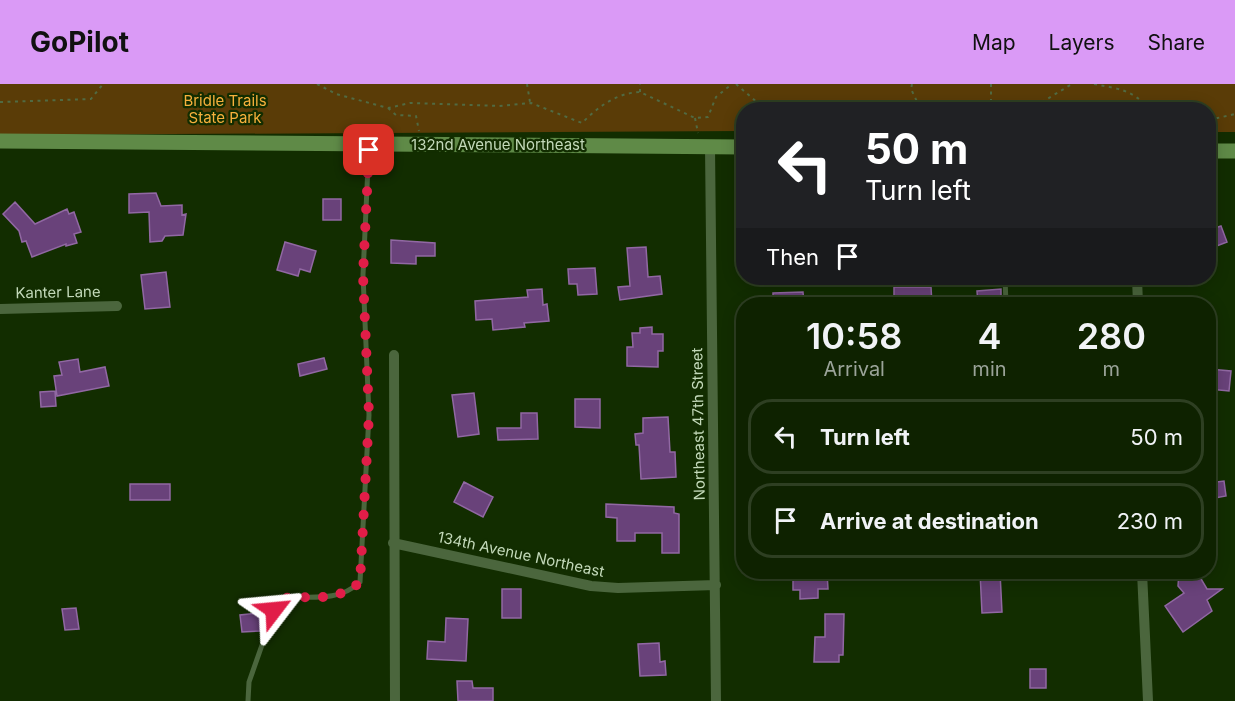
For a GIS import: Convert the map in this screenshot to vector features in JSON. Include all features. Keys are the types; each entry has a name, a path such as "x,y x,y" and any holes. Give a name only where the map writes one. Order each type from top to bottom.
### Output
{"street":[{"name":"132nd Avenue Northeast","path":"0,141 736,147"},
{"name":"Northeast 47th Street","path":"710,147 717,701"},
{"path":"1216,151 1235,151"},
{"name":"Kanter Lane","path":"0,309 117,306"},
{"path":"394,355 395,701"},
{"name":"134th Avenue Northeast","path":"393,543 591,586 618,588 716,585"},
{"path":"1142,579 1148,701"}],"lane":[{"path":"248,701 249,682 274,610 288,597 324,597 348,592 360,582 369,415 363,275 369,143"}],"path":[{"path":"0,102 91,99 103,84"},
{"path":"317,84 336,94 388,108 396,115 416,116 422,144"},
{"path":"527,84 531,102"},
{"path":"640,84 640,92"},
{"path":"388,108 410,103 499,106 531,102 582,123 599,106 630,92 640,92 694,118 708,117 716,97 732,84"},
{"path":"736,84 757,102"},
{"path":"912,84 911,89 917,102"},
{"path":"991,84 991,102"},
{"path":"1042,102 1072,84"},
{"path":"1094,84 1111,85 1140,98 1143,102"},
{"path":"1216,118 1235,114"},
{"path":"694,118 698,133"}],"green space":[{"name":"Bridle Trails State Park","path":"0,84 1235,84 1235,132 1216,132 1216,102 736,102 736,131 0,135"}],"building":[{"path":"156,193 161,206 182,205 182,215 186,214 183,235 165,236 162,241 150,242 149,212 129,213 129,194"},
{"path":"323,199 341,199 341,220 323,220"},
{"path":"15,202 35,224 67,209 69,214 74,212 81,232 74,234 77,243 66,246 66,244 32,257 26,241 22,242 19,231 3,214"},
{"path":"1221,226 1227,242 1216,246 1216,228"},
{"path":"391,240 435,243 435,256 416,256 416,264 391,263"},
{"path":"285,242 316,251 310,272 300,269 298,276 277,270"},
{"path":"646,247 648,277 660,276 662,294 620,300 618,287 630,286 627,248"},
{"path":"595,268 597,294 578,295 577,284 569,284 568,269"},
{"path":"166,272 170,307 145,309 141,275"},
{"path":"894,287 931,287 932,297 894,297"},
{"path":"542,289 543,305 547,304 549,321 524,323 525,327 493,330 492,319 476,320 475,301 528,297 527,290"},
{"path":"1001,289 1001,297 977,297 977,291"},
{"path":"803,292 803,297 773,297 773,293"},
{"path":"652,327 652,334 663,334 663,351 658,351 658,367 627,366 627,347 633,347 632,333 640,333 640,328"},
{"path":"324,358 327,369 300,376 298,364"},
{"path":"78,359 80,372 105,367 109,386 57,396 54,376 62,375 59,362"},
{"path":"1216,370 1231,371 1229,391 1216,390"},
{"path":"55,391 56,406 41,407 40,392"},
{"path":"474,393 479,434 458,437 452,395"},
{"path":"575,399 600,399 600,428 575,427"},
{"path":"521,413 537,413 538,439 498,440 497,428 521,428"},
{"path":"668,417 670,452 675,452 676,477 641,479 639,445 636,445 635,434 643,433 643,418"},
{"path":"1224,481 1226,496 1216,498 1216,482"},
{"path":"464,482 493,497 483,517 454,502"},
{"path":"130,484 170,484 170,500 130,500"},
{"path":"606,504 674,507 674,513 679,514 679,553 662,553 662,533 635,533 635,541 617,541 617,518 606,517"},
{"path":"793,579 827,579 828,589 818,589 818,598 800,599 800,590 793,590"},
{"path":"980,579 1000,579 1002,612 982,613"},
{"path":"1178,579 1201,579 1207,589 1222,589 1207,600 1212,611 1183,632 1165,606 1184,593 1178,586"},
{"path":"502,589 521,589 521,618 502,618"},
{"path":"76,608 79,629 65,630 62,609"},
{"path":"259,613 260,631 242,632 240,615"},
{"path":"825,614 844,614 843,655 839,655 839,662 814,662 815,637 825,637"},
{"path":"446,618 468,619 466,661 427,659 428,641 445,642"},
{"path":"659,643 660,662 665,661 666,675 640,676 638,644"},
{"path":"1030,669 1046,669 1046,688 1030,688"},
{"path":"457,681 472,681 473,688 493,688 493,701 458,701"}],"route":[{"path":"274,610 288,597 324,597 348,592 360,582 369,415 363,275 369,150"}]}
